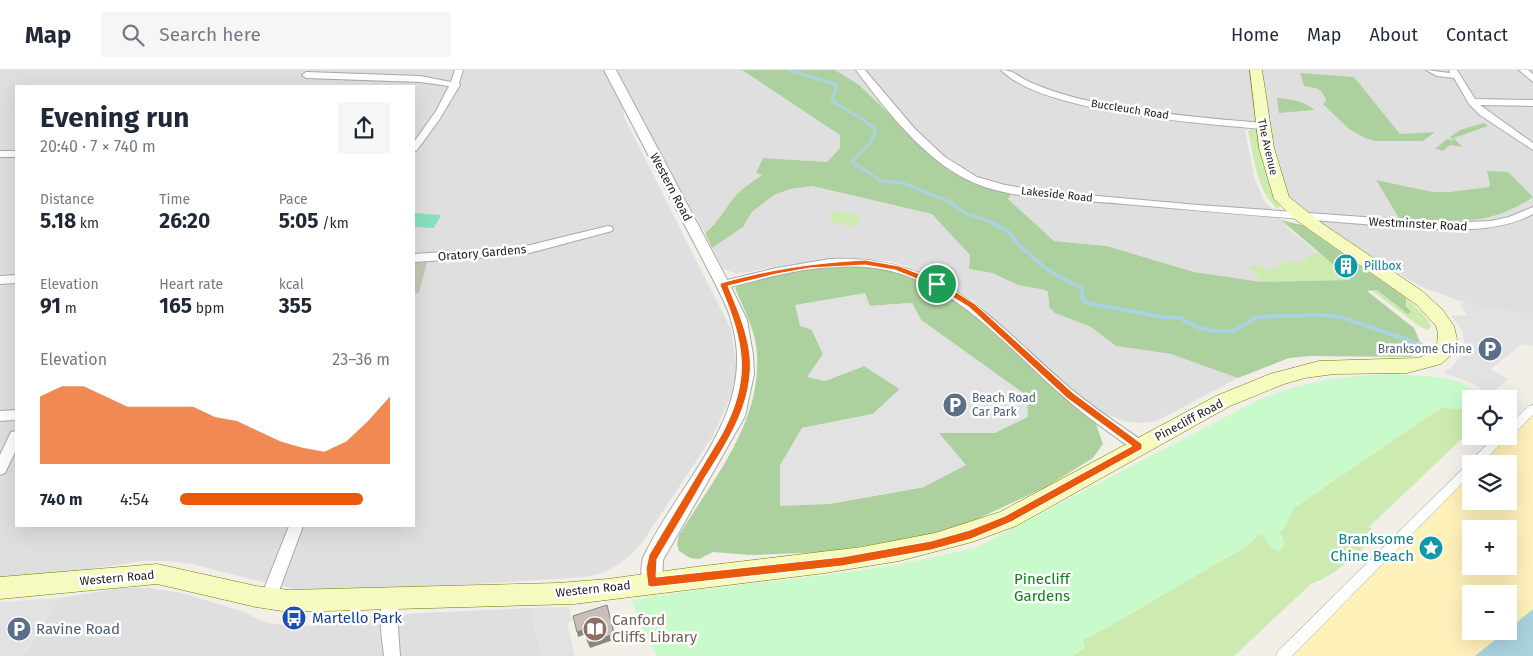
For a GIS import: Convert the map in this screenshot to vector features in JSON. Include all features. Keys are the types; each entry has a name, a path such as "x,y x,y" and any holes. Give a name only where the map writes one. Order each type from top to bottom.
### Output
{"main road":[{"name":"The Avenue","path":"1256,70 1267,155 1278,191 1288,205 1300,216"},
{"name":"Pinecliff Road","path":"652,582 842,561 893,553 963,537 1008,519 1139,446 1254,386 1281,377 1332,367 1414,366 1428,362 1444,353 1448,343 1447,331 1434,312 1402,285 1300,216"},
{"name":"Western Road","path":"0,588 62,584 132,575 157,574 182,577 268,599 318,601 573,593 652,582"}],"street":[{"path":"415,147 441,112 456,85 459,70"},
{"name":"Western Road","path":"610,70 723,285 739,320 745,355 746,374 736,416 652,558 652,582"},
{"name":"Lakeside Road","path":"860,70 932,151 953,168 973,179 1012,189 1206,209 1300,216"},
{"name":"Buccleuch Road","path":"1005,70 1016,80 1081,102 1154,114 1262,126"},
{"path":"1430,70 1440,74 1455,73 1472,102 1488,118 1533,146"},
{"path":"1523,70 1533,79"},
{"path":"306,75 420,79 456,85"},
{"path":"1472,102 1510,104 1533,102"},
{"path":"0,154 15,154"},
{"name":"Westminster Road","path":"1300,216 1465,227 1500,224 1533,210"},
{"name":"Oratory Gardens","path":"415,258 522,250 608,229"},
{"path":"723,285 776,271 827,264 865,262 897,268 922,276 953,292 972,306 1076,400 1139,446"},
{"path":"0,280 15,279"},
{"path":"1517,424 1533,409"},
{"path":"0,416 15,415"},
{"path":"0,469 15,438"},
{"path":"1483,455 1494,445"},
{"path":"1284,656 1462,475"},
{"path":"268,599 296,527"},
{"path":"391,600 389,614 392,656"}],"shaded area":[{"path":"0,70 610,70 619,87 624,116 731,329 736,364 730,398 713,436 641,544 630,556 603,573 585,577 318,594 192,564 168,561 143,561 70,572 0,578"},
{"path":"614,70 742,70 841,135 840,148 827,162 763,158 757,173 762,175 738,193 724,214 705,233"},
{"path":"835,70 1533,70 1533,315 1474,306 1424,288 1379,262 1291,203 1261,126 1245,130 1255,180 1264,200 1291,231 1352,280 1262,282 1194,272 1107,246 1054,241 1007,199 1011,194 972,183 948,170 858,84"},
{"path":"812,186 932,214 971,255 969,269 992,273 1018,285 1045,290 1048,292 1048,303 1060,315 1091,327 1116,346 1171,354 1238,378 1157,421 1142,423 1123,421 1099,411 1077,394 974,301 938,279 908,266 889,261 861,259 796,263 737,274 724,269 712,248 743,227 752,212 774,195 790,189"},
{"path":"427,262 419,293 415,294 415,263"},
{"name":"Beach Road Car Park","path":"865,293 870,306 912,303 921,320 1027,396 1028,417 995,433 939,433 966,465 924,487 829,504 780,506 780,465 802,428 873,414 900,389 864,366 825,381 807,377 823,354 812,330 800,326 795,305"},
{"name":"Branksome Chine","path":"1462,303 1533,315 1533,346 1522,344 1491,369 1508,379 1495,390 1483,390 1470,382 1445,374 1444,371 1451,368 1463,353 1465,345 1462,331 1451,315 1467,316 1461,306"},
{"path":"121,588 149,588 182,593 241,611 267,623 297,627 327,624 355,618 531,608 541,656 22,656 59,598"},
{"name":"Ravine Road","path":"59,598 21,656 0,656 0,602"},
{"path":"569,607 572,621 567,623 575,656 541,656 531,608"}],"green space":[{"path":"742,70 835,70 858,84 948,170 972,183 1011,194 1008,199 1054,241 1107,246 1194,272 1262,282 1351,280 1281,220 1302,225 1406,298 1406,306 1411,312 1408,314 1377,290 1367,291 1414,328 1424,351 1410,357 1310,356 1289,358 1238,378 1171,354 1116,346 1091,327 1055,313 1049,307 1048,292 1045,290 1018,285 992,273 969,269 970,255 932,214 812,186 790,189 774,195 752,212 743,227 712,248 705,233 718,220 737,194 762,175 756,173 763,158 827,162 840,148 840,135"},
{"path":"1300,73 1354,77 1400,134 1435,132 1423,141 1375,141 1365,138 1349,129 1323,104 1326,101 1321,91 1304,86"},
{"path":"1277,98 1302,103 1314,110 1279,113"},
{"path":"1484,123 1488,126 1454,138 1462,147 1450,145 1443,151 1434,148 1447,139 1454,140 1450,137 1460,130"},
{"path":"1254,129 1258,131 1280,202 1280,206 1277,209 1264,192 1254,162 1248,130"},
{"path":"1487,171 1508,172 1533,197 1500,214 1484,218 1453,221 1399,218 1376,180 1433,192 1450,192 1489,187"},
{"path":"833,211 861,216 857,227 832,223 830,221"},
{"path":"415,213 441,215 434,228 415,227"},
{"path":"1319,253 1352,280 1262,282 1248,267 1261,265 1267,270 1292,260 1295,263 1308,259 1305,256"},
{"path":"870,266 897,273 922,283 958,303 1070,402 1095,421 1103,444 1093,458 1046,487 971,522 933,534 829,552 750,555 713,552 699,559 690,558 679,551 677,544 679,535 734,446 745,422 753,397 757,371 755,338 735,288 761,277 820,268","holes":["912,303 921,320 1027,396 995,433 938,433 924,487 829,504 802,428 873,414 900,389 864,366 825,381 808,377 823,354 812,330 870,306"]},
{"path":"1371,290 1377,290 1408,313 1406,298 1425,316 1431,326 1428,330 1419,326"},
{"name":"Pinecliff Gardens","path":"1395,374 1439,377 1458,381 1474,390 1462,390 1462,409 1457,410 1442,407 1294,508 1285,527 1279,532 1285,544 1278,552 1270,547 1262,533 1243,548 1083,640 1085,647 1072,656 657,656 640,624 632,600 896,565 975,548 1260,399 1311,383 1359,376"},
{"path":"1442,407 1462,409 1462,439 1369,527 1378,534 1355,556 1330,575 1311,584 1234,656 1072,656 1085,647 1082,640 1108,627 1243,548 1262,533 1270,547 1283,537 1279,533 1285,527 1294,508"}],"sand":[{"name":"Branksome Chine Beach","path":"1533,409 1533,656 1283,656 1462,476 1462,510 1517,510 1517,455 1483,455 1494,445 1517,445 1517,424"}],"water":[{"path":"1533,609 1533,656 1475,656 1495,640 1517,640 1517,622"}],"building":[{"name":"Canford Cliffs Library","path":"607,605 614,634 588,643 585,629 577,632 573,616"}],"waterway":[{"path":"789,70 837,85 832,99 835,103 864,120 876,130 870,143 852,162 881,181 903,183 950,202 965,213 996,224"},
{"path":"993,223 1010,233 1018,244 1044,267 1082,288 1082,298 1087,303 1162,317 1180,318 1197,327 1211,331 1234,331 1257,317 1320,315 1341,317 1422,345"}],"place":[{"name":"Pillbox","path":"1346,266"},
{"name":"Branksome Chine","path":"1490,349"},
{"name":"Beach Road Car Park","path":"955,405"},
{"name":"Branksome Chine Beach","path":"1431,548"},
{"name":"Martello Park","path":"294,618"},
{"name":"Ravine Road","path":"19,629"},
{"name":"Canford Cliffs Library","path":"595,629"}],"route":[{"path":"865,262 897,268 922,276 937,284 953,292 972,306 1070,395 1139,446 1052,496 1008,519 971,534 893,553 842,561 652,582 652,558 725,437 736,416 741,396 746,374 745,355 739,320 723,285 776,271 827,264 865,262"}]}
